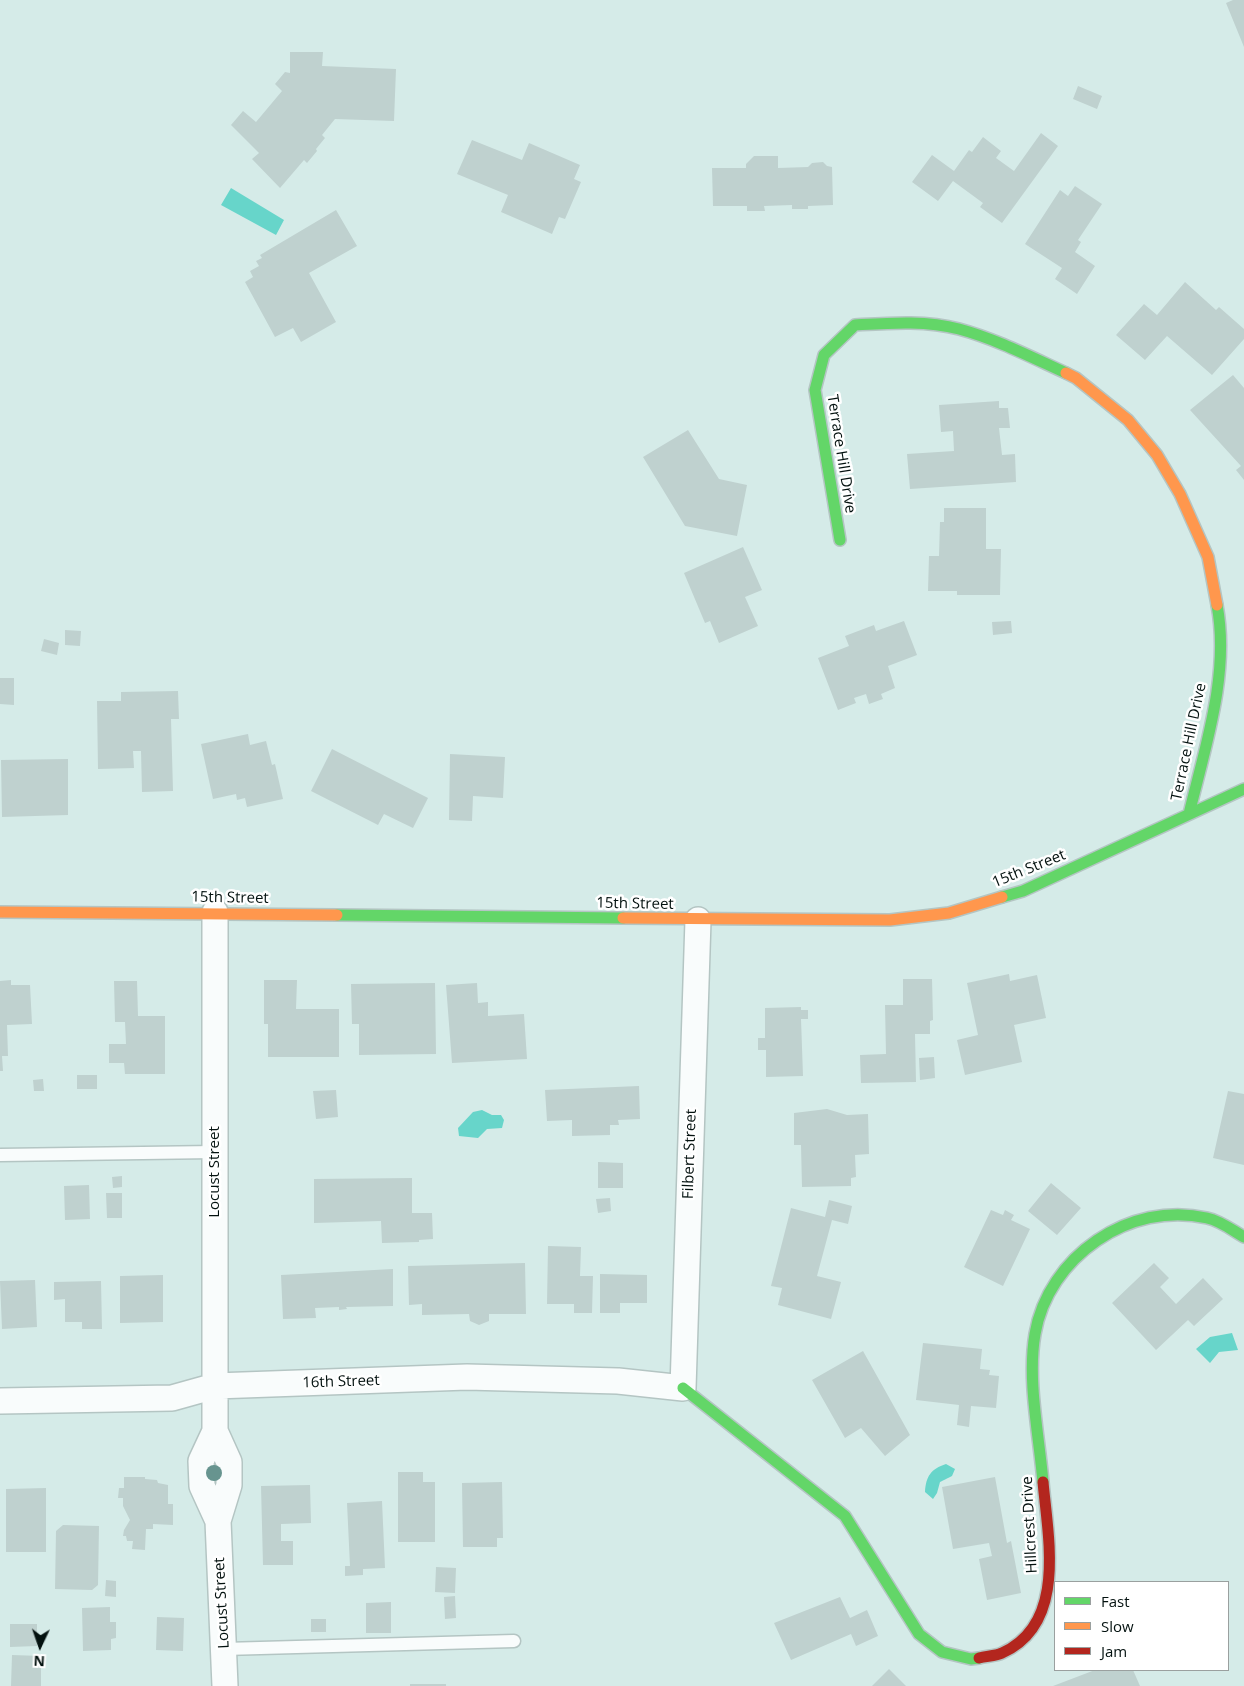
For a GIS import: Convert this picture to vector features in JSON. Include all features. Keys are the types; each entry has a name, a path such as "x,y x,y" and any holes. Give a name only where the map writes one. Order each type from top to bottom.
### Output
{"street":[{"name":"Terrace Hill Drive","path":"840,540 815,390 824,355 855,326 902,322 958,330 1016,350 1076,378 1128,420 1157,455 1180,494 1208,557 1221,627 1216,699 1189,814"},
{"name":"15th Street","path":"0,912 215,912 698,920 890,920 949,913 1023,891 1244,789"},
{"name":"Locust Street","path":"215,912 215,1431 201,1461 202,1486 218,1521 225,1686"},
{"name":"Filbert Street","path":"683,1388 698,920"},
{"name":"Hillcrest Drive","path":"683,1388 845,1516 919,1634 942,1652 971,1660 1001,1654 1024,1640 1039,1619 1050,1566 1032,1360 1035,1330 1049,1292 1071,1260 1106,1234 1141,1218 1171,1213 1208,1218 1244,1237"},
{"name":"16th Street","path":"0,1401 172,1398 215,1386 467,1377 618,1381 683,1388"}],"lane":[{"path":"0,1155 214,1152"},
{"path":"224,1649 514,1641"}],"water":[{"path":"231,188 284,220 276,235 221,205"},
{"path":"482,1110 492,1115 501,1115 504,1120 502,1128 487,1129 478,1138 459,1136 458,1128 473,1112"},
{"path":"1232,1333 1238,1350 1219,1352 1210,1363 1196,1349 1210,1337"},
{"path":"946,1464 955,1469 952,1476 940,1482 933,1499 925,1492 928,1477 937,1468"}],"building":[{"path":"1233,0 1244,0 1244,47 1226,3"},
{"path":"290,52 323,52 322,66 396,69 394,121 335,119 322,135 325,138 316,149 317,151 307,163 304,160 280,188 252,159 259,153 231,125 243,111 256,122 282,91 275,84 285,72 290,73"},
{"path":"1078,86 1102,96 1097,109 1073,99"},
{"path":"1041,133 1058,146 1002,223 980,207 983,203 953,181 938,201 912,182 932,155 954,171 969,150 972,152 983,137 1001,151 996,158 1014,171"},
{"path":"472,140 522,160 529,143 580,165 574,179 581,182 565,219 559,217 552,234 501,212 508,195 457,174"},
{"path":"754,156 778,156 778,168 808,167 812,163 823,162 827,166 832,167 833,205 808,206 808,209 792,209 792,205 764,206 765,211 747,211 747,206 713,206 712,168 746,168 746,164"},
{"path":"1075,186 1102,204 1078,240 1081,242 1075,252 1095,266 1077,294 1055,279 1062,268 1025,244 1060,190 1068,196"},
{"path":"336,210 357,246 309,273 336,322 301,342 293,328 275,337 245,282 253,277 250,271 259,266 256,261 262,258 260,255"},
{"path":"1185,282 1216,310 1219,307 1244,329 1244,339 1212,375 1167,336 1145,360 1116,335 1144,304 1157,315"},
{"path":"1233,375 1244,388 1244,480 1236,470 1241,466 1190,410"},
{"path":"999,401 999,408 1008,408 1010,428 999,428 1002,455 1015,454 1016,482 910,489 907,454 954,451 953,431 941,432 939,405"},
{"path":"688,430 719,479 747,485 737,536 685,526 643,457"},
{"path":"944,508 986,508 986,549 1001,549 1000,595 957,595 957,591 928,591 929,556 939,556 940,522 944,522"},
{"path":"743,547 762,590 745,597 758,626 719,643 710,621 705,623 684,573"},
{"path":"904,621 917,655 888,666 895,688 881,694 883,699 869,704 866,694 854,698 856,703 838,710 818,658 849,646 845,636 874,625 876,631"},
{"path":"1011,621 1012,633 993,635 992,622"},
{"path":"65,630 81,631 80,646 65,645"},
{"path":"44,639 59,643 57,655 41,651"},
{"path":"0,678 14,678 14,705 0,704"},
{"path":"178,691 179,719 171,719 173,791 142,792 141,751 133,751 134,768 98,769 97,701 121,701 121,692"},
{"path":"248,734 250,745 266,741 272,765 275,764 283,799 247,807 245,798 237,800 236,794 213,799 201,744"},
{"path":"332,749 428,798 413,828 384,814 378,825 311,791"},
{"path":"450,754 505,757 503,798 473,796 472,821 449,820"},
{"path":"68,759 68,815 2,817 1,760"},
{"path":"1009,974 1010,981 1037,975 1046,1018 1014,1025 1022,1062 965,1075 957,1040 978,1035 967,983"},
{"path":"903,979 932,979 933,1020 930,1021 930,1034 915,1034 916,1082 861,1083 860,1055 886,1054 885,1005 903,1005"},
{"path":"11,980 11,985 30,985 32,1024 7,1025 8,1056 2,1056 3,1071 0,1071 0,981"},
{"path":"264,980 297,980 296,1009 339,1009 339,1057 268,1057 268,1024 264,1024"},
{"path":"114,981 137,981 138,1016 165,1016 165,1074 125,1074 124,1063 109,1063 109,1044 126,1044 125,1022 115,1022"},
{"path":"435,983 436,1054 359,1055 359,1024 352,1024 351,984"},
{"path":"477,983 478,1003 488,1002 488,1016 524,1014 527,1059 452,1063 446,985"},
{"path":"801,1007 801,1010 808,1010 808,1019 801,1019 803,1076 766,1077 766,1050 758,1050 758,1038 765,1038 765,1008"},
{"path":"934,1057 935,1078 920,1080 919,1058"},
{"path":"77,1075 97,1075 97,1089 77,1089"},
{"path":"43,1079 44,1091 34,1091 33,1080"},
{"path":"639,1086 640,1119 618,1120 619,1125 610,1125 610,1135 572,1136 572,1120 547,1121 545,1090"},
{"path":"336,1090 338,1117 316,1119 313,1091"},
{"path":"1228,1091 1244,1094 1244,1165 1213,1158"},
{"path":"827,1109 847,1115 868,1114 869,1154 855,1155 856,1177 851,1178 851,1186 802,1187 801,1145 794,1145 794,1113"},
{"path":"598,1162 623,1163 623,1188 598,1188"},
{"path":"122,1176 122,1187 113,1188 112,1177"},
{"path":"412,1178 412,1213 432,1213 433,1239 419,1240 419,1242 382,1243 381,1221 314,1223 314,1179"},
{"path":"1051,1183 1081,1208 1057,1235 1028,1211"},
{"path":"89,1185 90,1219 65,1220 64,1186"},
{"path":"106,1193 122,1193 122,1218 107,1218"},
{"path":"610,1198 611,1211 598,1213 596,1199"},
{"path":"829,1200 852,1206 848,1224 832,1220 817,1276 841,1282 831,1319 778,1305 782,1288 771,1286 791,1208 825,1217"},
{"path":"991,1210 1003,1215 1005,1210 1014,1215 1011,1220 1030,1229 1003,1286 964,1267"},
{"path":"548,1246 581,1247 580,1276 593,1276 592,1313 574,1313 574,1304 547,1304"},
{"path":"525,1263 526,1314 489,1314 489,1321 479,1325 470,1321 469,1314 422,1315 422,1304 409,1305 408,1266"},
{"path":"1154,1263 1169,1278 1160,1287 1176,1304 1203,1278 1223,1299 1194,1326 1188,1320 1156,1350 1112,1303"},
{"path":"393,1269 393,1306 346,1307 347,1309 339,1310 339,1307 315,1308 316,1318 283,1319 281,1275"},
{"path":"600,1274 647,1275 647,1303 620,1303 620,1313 600,1313"},
{"path":"163,1275 163,1322 120,1323 120,1276"},
{"path":"35,1280 37,1327 2,1329 0,1281"},
{"path":"101,1281 102,1329 82,1329 82,1322 65,1322 65,1299 54,1300 54,1282"},
{"path":"923,1343 982,1349 980,1369 990,1370 989,1375 999,1376 996,1408 971,1406 969,1427 957,1425 959,1405 916,1400"},
{"path":"863,1351 910,1435 885,1456 861,1428 845,1438 812,1380"},
{"path":"398,1472 423,1472 423,1482 435,1482 435,1542 398,1542"},
{"path":"124,1477 145,1477 145,1479 157,1480 158,1483 168,1485 168,1504 173,1504 173,1525 153,1524 153,1529 146,1529 145,1550 132,1549 133,1541 127,1541 126,1536 123,1536 130,1520 123,1506 123,1498 118,1498 119,1488 124,1488"},
{"path":"995,1477 1007,1543 1011,1541 1021,1593 987,1600 979,1559 992,1556 989,1543 953,1549 942,1487"},
{"path":"502,1482 503,1538 497,1538 497,1547 463,1547 462,1483"},
{"path":"310,1485 311,1523 281,1524 281,1541 293,1541 293,1565 263,1565 261,1486"},
{"path":"46,1488 46,1552 6,1552 6,1489"},
{"path":"382,1501 385,1568 363,1569 363,1575 345,1576 345,1566 350,1566 347,1503"},
{"path":"63,1525 99,1526 98,1585 92,1590 55,1589 56,1531"},
{"path":"436,1567 456,1568 455,1593 435,1592"},
{"path":"106,1580 116,1581 116,1597 105,1596"},
{"path":"455,1596 456,1618 445,1619 444,1597"},
{"path":"840,1597 850,1618 867,1610 878,1636 856,1646 851,1634 791,1660 774,1623"},
{"path":"391,1602 391,1633 366,1633 366,1603"},
{"path":"110,1607 110,1622 116,1622 116,1638 111,1639 111,1650 83,1651 82,1608"},
{"path":"157,1617 184,1618 183,1651 156,1650"},
{"path":"311,1619 326,1619 326,1632 311,1632"},
{"path":"10,1624 37,1624 37,1646 10,1647"},
{"path":"12,1655 41,1656 41,1686 11,1686"},
{"path":"889,1669 906,1686 872,1686"},
{"path":"1092,1671 1133,1671 1140,1686 1053,1686"},
{"path":"410,1684 446,1684 446,1686 410,1686"}],"traffic: fast":[{"path":"840,540 815,390 824,355 855,325 920,323 946,326 1000,343 1066,373"},
{"path":"1189,814 1208,737 1218,684 1220,631 1217,605"},
{"path":"1002,897 1023,891 1244,789"},
{"path":"337,915 623,918"},
{"path":"1043,1482 1033,1389 1032,1370 1035,1334 1043,1306 1057,1281 1075,1259 1097,1240 1122,1226 1149,1218 1178,1215 1207,1218 1222,1223 1244,1237"},
{"path":"683,1388 845,1516 919,1634 942,1652 971,1659 979,1658"}],"traffic: slow":[{"path":"1066,373 1076,378 1128,420 1157,455 1180,494 1208,557 1217,605"},
{"path":"623,918 890,920 949,913 1002,897"},
{"path":"0,912 337,915"}],"traffic: jam":[{"path":"979,1658 1002,1653 1023,1640 1037,1622 1045,1601 1049,1578 1049,1553 1043,1482"}]}
